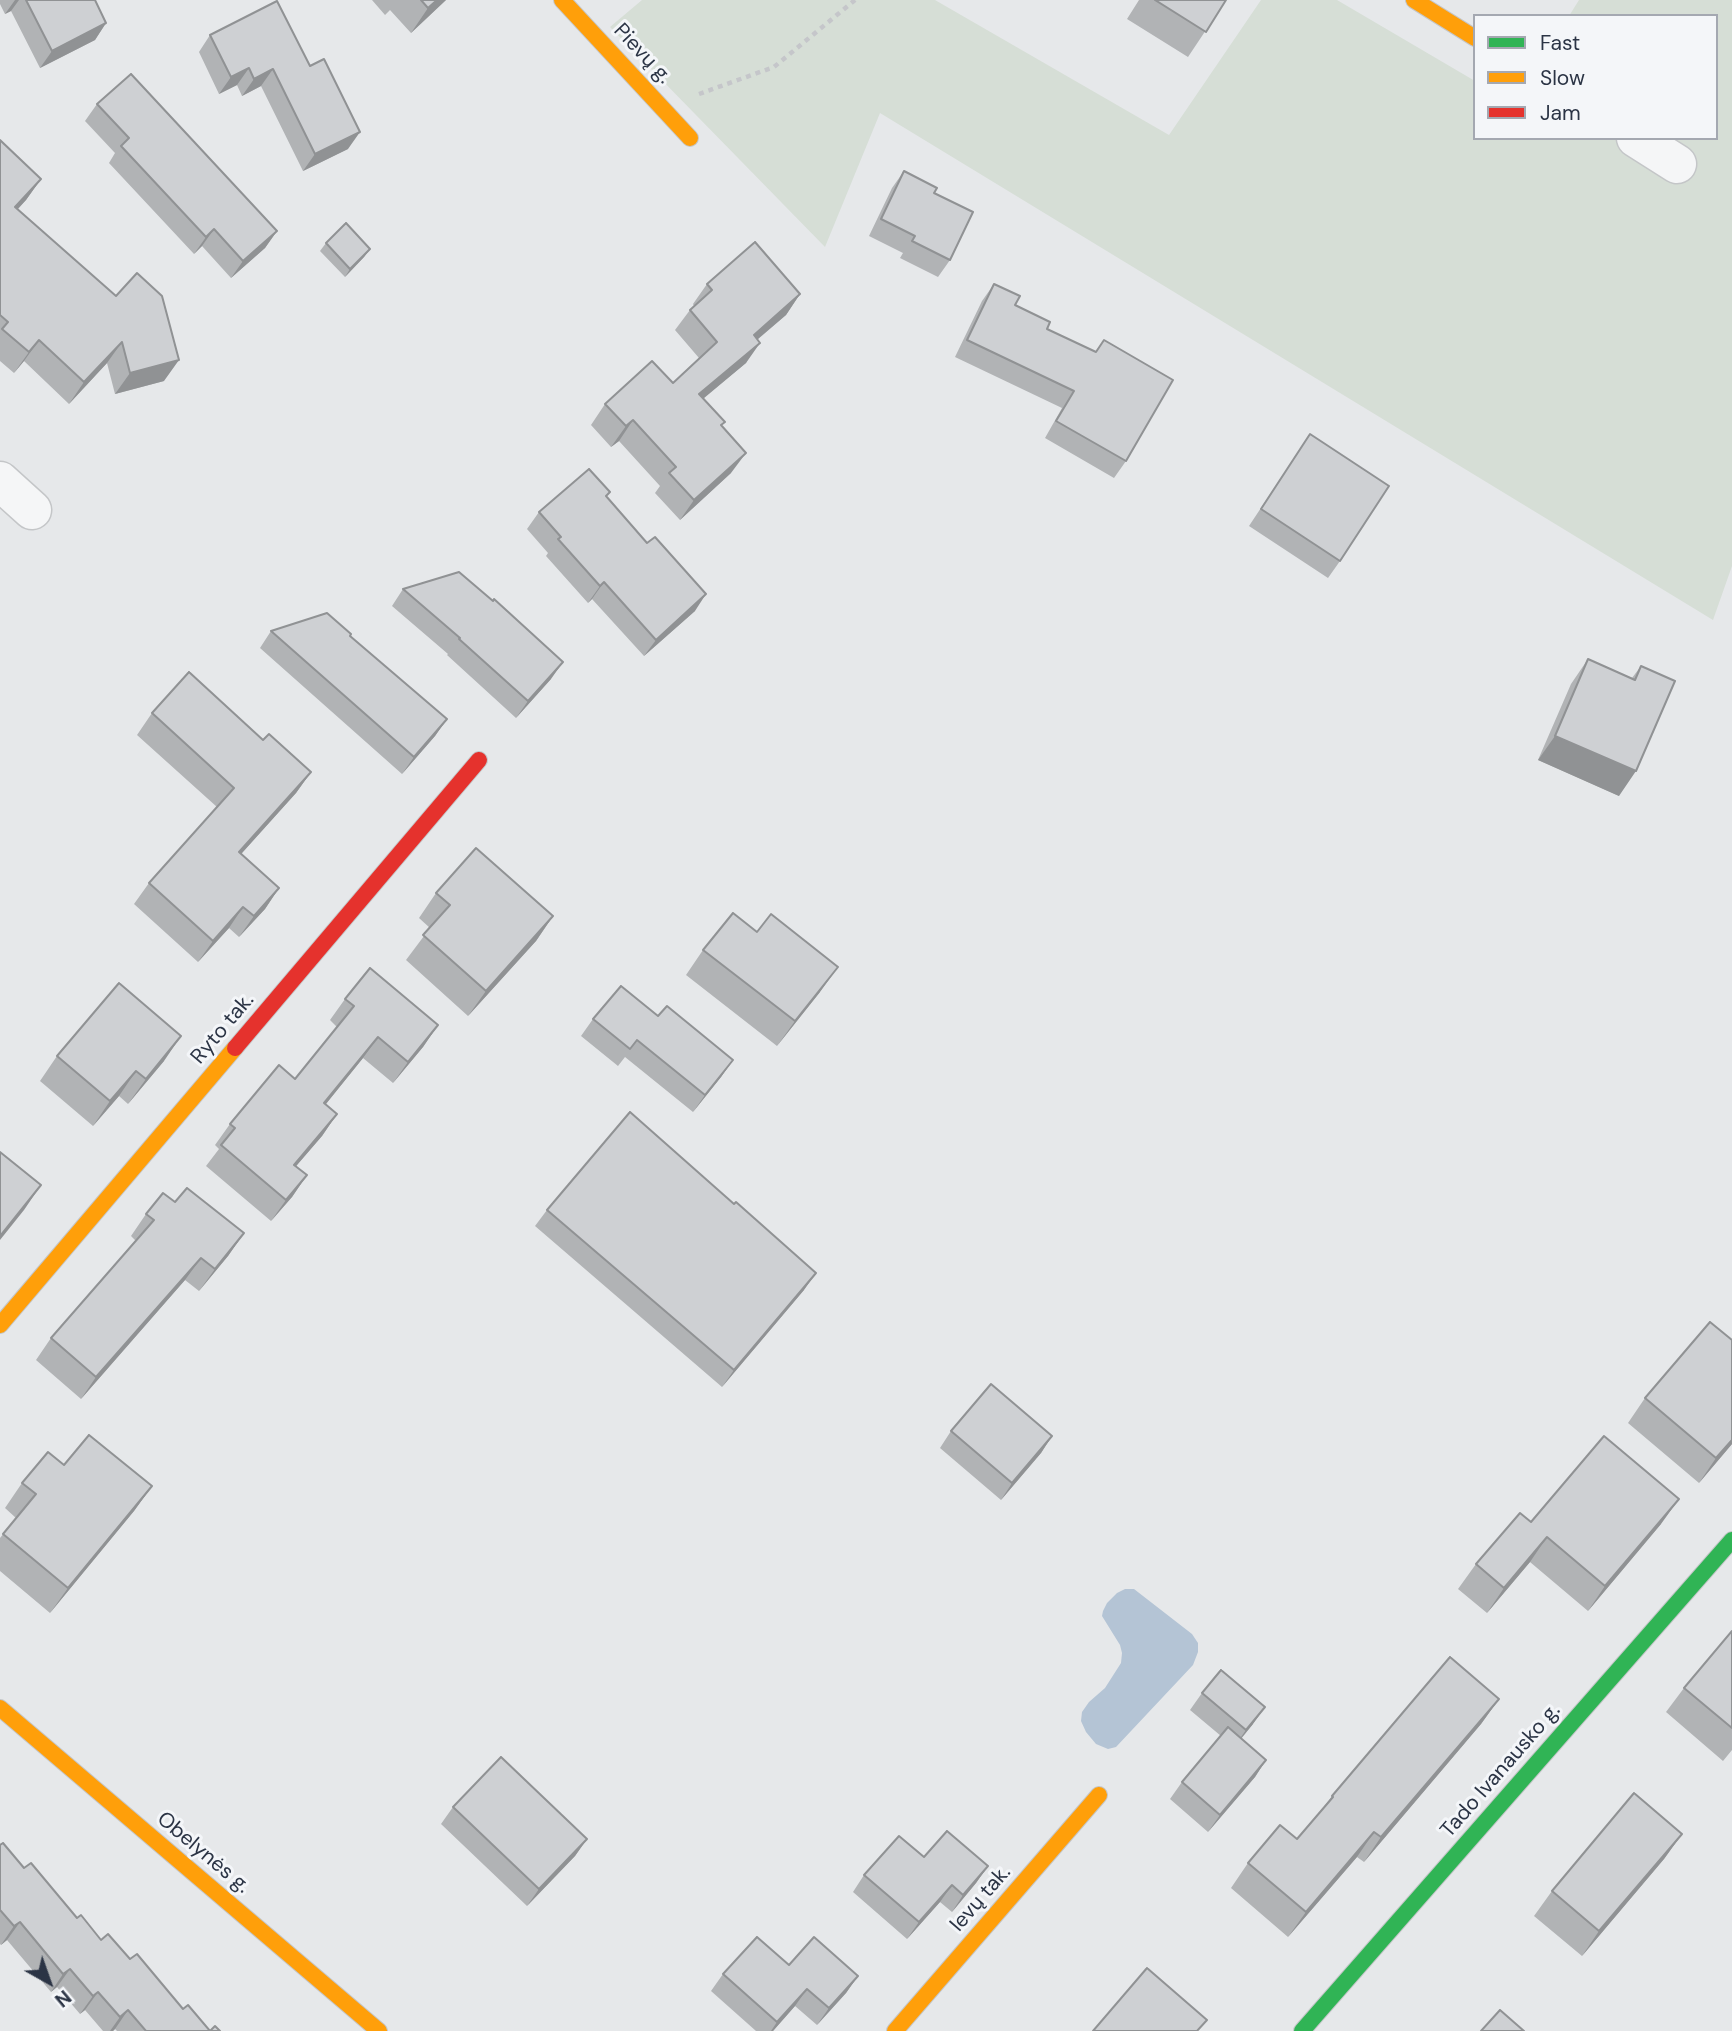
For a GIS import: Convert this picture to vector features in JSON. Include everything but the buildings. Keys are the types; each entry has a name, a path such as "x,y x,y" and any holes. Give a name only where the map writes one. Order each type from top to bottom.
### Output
{"street":[{"name":"Pievų g.","path":"562,0 690,138"},
{"path":"1414,0 1473,37"},
{"path":"1639,140 1677,164"},
{"path":"0,481 32,510"},
{"name":"Ryto tak.","path":"0,1325 479,760"},
{"name":"Tado Ivanausko g.","path":"1302,2031 1732,1540"},
{"name":"Obelynės g.","path":"0,1708 379,2031"},
{"name":"Ievų tak.","path":"895,2031 1099,1795"}],"path":[{"path":"662,106 774,67 855,0"}],"shaded area":[{"path":"642,0 935,0 1169,135 1261,0 1337,0 1473,80 1473,140 1718,140 1718,14 1570,14 1579,0 1732,0 1732,566 1713,620 880,113 825,247 610,27"}],"water":[{"path":"1125,1589 1134,1589 1192,1634 1198,1643 1198,1652 1193,1665 1116,1747 1108,1749 1096,1744 1081,1721 1082,1712 1105,1688 1121,1663 1120,1645 1102,1616 1107,1603"}],"traffic: fast":[{"path":"1302,2031 1732,1540"}],"traffic: slow":[{"path":"562,0 690,138"},
{"path":"1414,0 1473,37"},
{"path":"0,1325 235,1048"},
{"path":"0,1708 379,2031"},
{"path":"895,2031 1099,1795"}],"traffic: jam":[{"path":"235,1048 479,760"}]}
